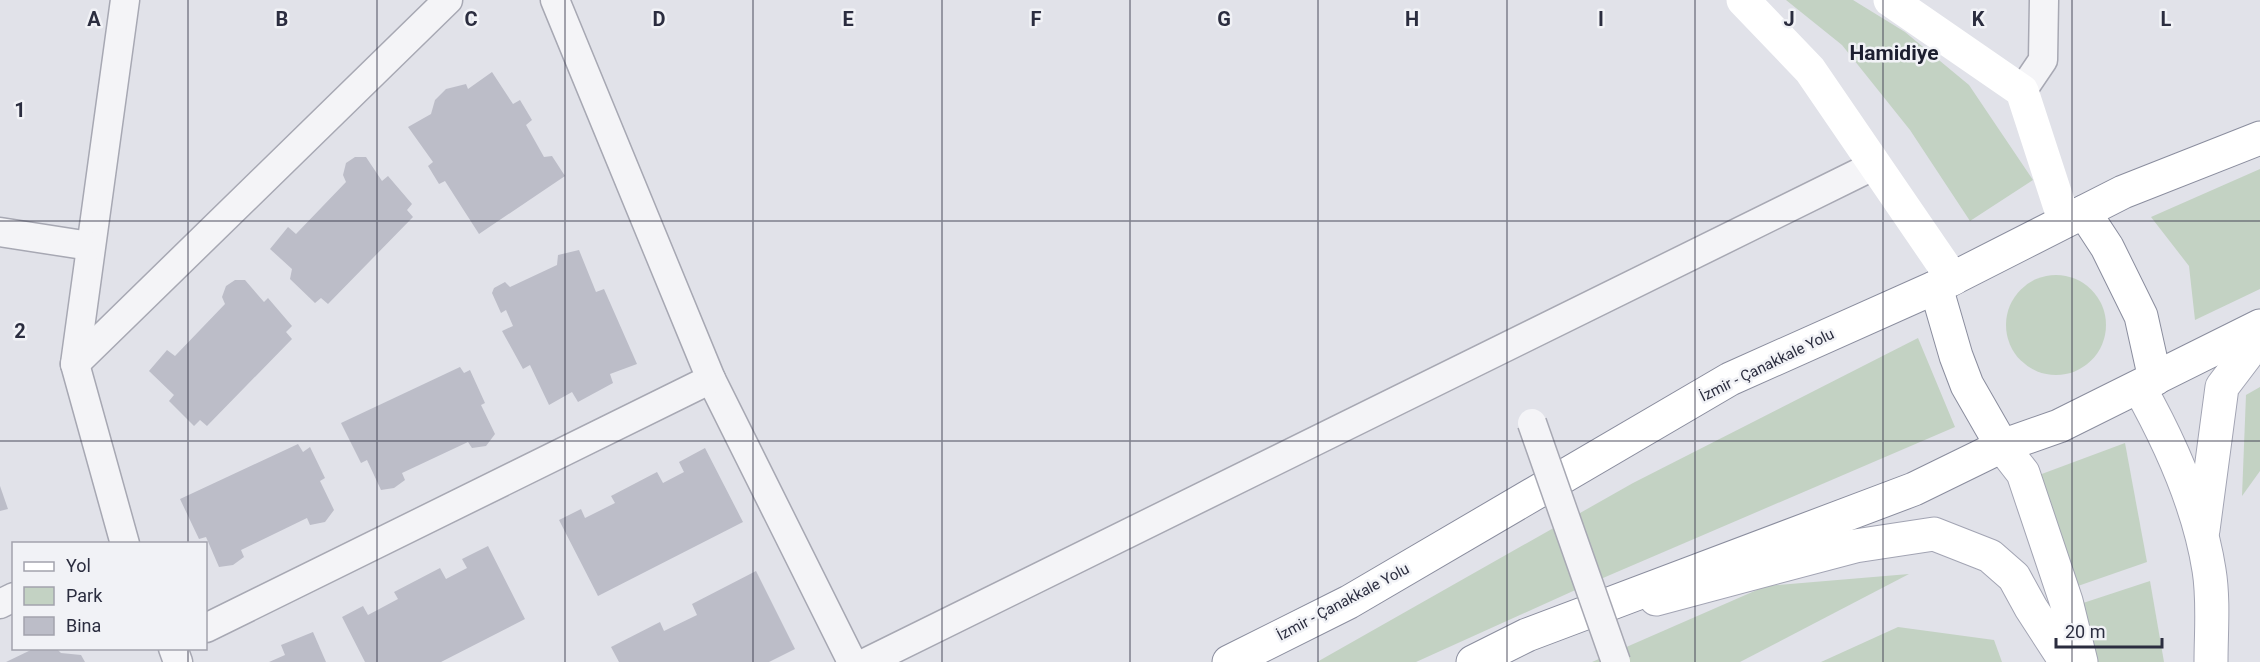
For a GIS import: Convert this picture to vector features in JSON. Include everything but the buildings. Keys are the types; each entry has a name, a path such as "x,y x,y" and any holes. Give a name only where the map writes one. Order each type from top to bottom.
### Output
{"main road":[{"path":"1743,0 1810,70 1875,165 1945,283 1956,356 1967,385 2002,446 2023,473 2066,601 2081,662"},
{"path":"1890,0 2022,91 2074,216 2107,247 2141,316 2147,383 2202,537 2211,597 2211,662"},
{"name":"İzmir - Çanakkale Yolu","path":"1229,662 1349,602 1731,379 1945,283 2123,192 2260,138"},
{"path":"1473,662 1527,634 1914,489 2002,446 2059,426 2260,327"},
{"path":"2202,537 2222,387 2250,350 2260,343"},
{"path":"1527,634 1855,546 1934,534 1990,556 2014,577 2066,662"}],"street":[{"path":"124,0 75,364 125,542"},
{"path":"75,364 448,0"},
{"path":"555,0 711,379 852,662"},
{"path":"2022,91 2043,60 2044,0"},
{"path":"867,662 1875,165"},
{"path":"0,232 90,246"},
{"path":"207,628 711,379"},
{"path":"1532,423 1616,662"}],"green space":[{"path":"1786,0 1853,0 1905,32 1969,85 2033,180 1970,221 1910,130 1842,45"},
{"path":"2260,169 2260,289 2195,320 2189,266 2151,217"},
{"path":"2056,275 2075,279 2091,290 2102,306 2106,325 2102,344 2091,360 2075,371 2056,375 2037,371 2021,360 2010,344 2006,325 2010,306 2021,290 2037,279"},
{"path":"1918,338 1955,427 1582,587 1416,662 1317,662 1633,483"},
{"path":"2260,387 2260,471 2242,496 2246,395"},
{"path":"2125,443 2147,562 2075,587 2039,475"},
{"path":"1909,574 1740,662 1592,662 1766,586"},
{"path":"2150,581 2164,662 2098,662 2080,604"},
{"path":"1898,627 1994,640 2002,662 1821,662"}],"district":[{"name":"Hamidiye","path":"1894,53"}]}
